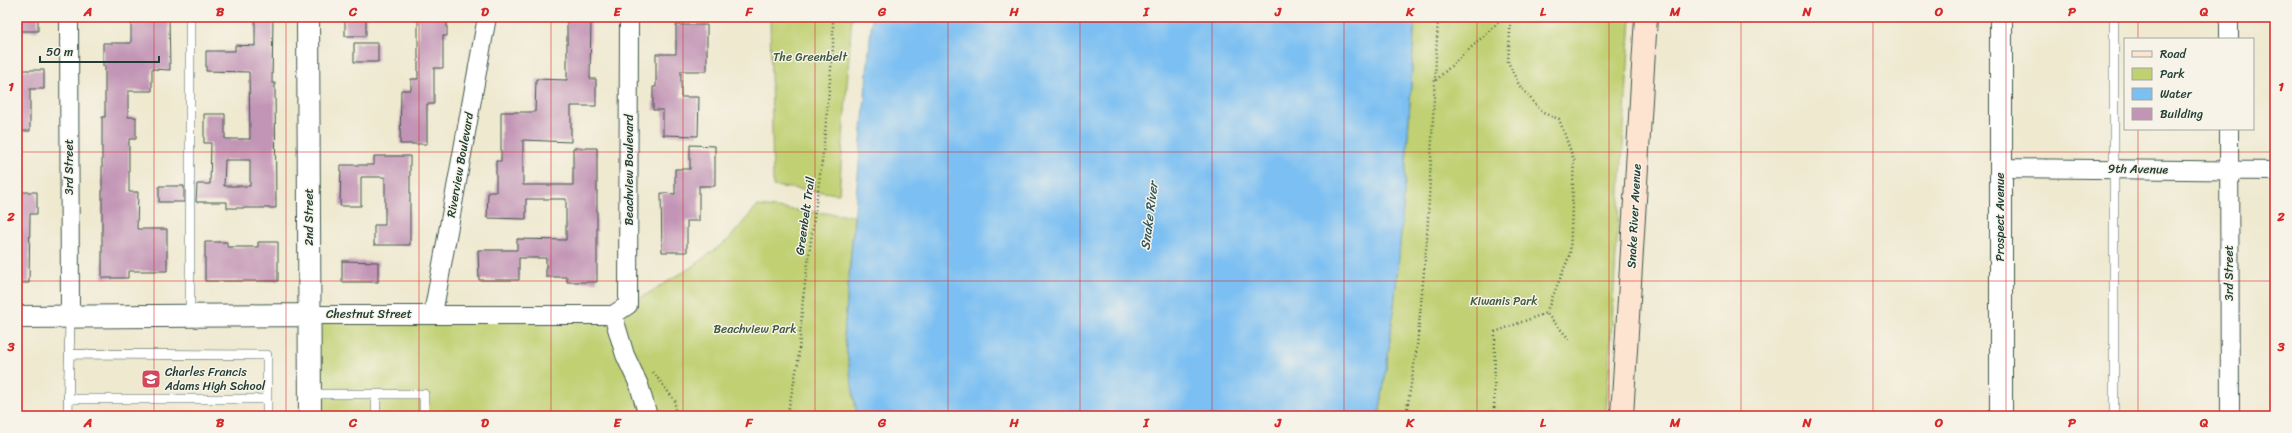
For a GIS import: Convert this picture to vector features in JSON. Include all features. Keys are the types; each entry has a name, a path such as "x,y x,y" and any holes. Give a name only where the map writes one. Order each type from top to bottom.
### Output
{"main road":[{"name":"Snake River Avenue","path":"1622,416 1646,17"}],"street":[{"name":"3rd Street","path":"69,17 70,317"},
{"name":"2nd Street","path":"308,17 310,416"},
{"name":"Riverview Boulevard","path":"433,314 487,17"},
{"name":"Beachview Boulevard","path":"613,315 628,305 629,17"},
{"name":"Prospect Avenue","path":"2001,17 2001,416"},
{"path":"2229,17 2229,38"},
{"name":"3rd Street","path":"2229,130 2230,416"},
{"name":"9th Avenue","path":"2000,168 2275,171"},
{"name":"Chestnut Street","path":"17,317 433,314 613,315"},
{"path":"613,315 625,355 640,385 648,416"}],"lane":[{"path":"190,17 190,316"},
{"path":"2114,17 2114,416"},
{"path":"68,416 70,317"},
{"path":"69,354 267,355 267,416"},
{"path":"310,394 424,394 424,416"},
{"path":"376,394 376,416"},
{"path":"68,399 267,399"}],"path":[{"name":"Greenbelt Trail","path":"787,416 798,362 803,298 823,154 833,48 833,17"},
{"path":"1406,416 1417,346 1428,239 1438,17"},
{"path":"1435,81 1504,17"},
{"path":"1494,416 1495,332 1546,312 1570,254 1574,160 1558,119 1543,113 1519,86 1508,62 1511,17"},
{"path":"1546,312 1570,340"},
{"path":"1407,407 1413,416"}],"green space":[{"name":"The Greenbelt","path":"770,17 852,17 839,194 773,186"},
{"name":"Kiwanis Park","path":"1415,17 1631,17 1606,416 1379,416 1387,366 1398,267"},
{"name":"Beachview Park","path":"757,206 854,216 844,334 857,416 310,416 310,315 613,315 693,266 729,239"}],"water":[{"name":"Snake River","path":"872,17 1415,17 1398,267 1387,366 1379,416 857,416 844,334"}],"building":[{"path":"17,17 38,17 38,31 17,31"},
{"path":"131,17 169,17 170,70 152,69 152,91 128,91 128,117 136,117 136,139 129,139 129,192 138,192 137,229 167,229 167,271 128,271 128,278 102,278 102,117 105,117 105,66 103,66 103,43 131,43"},
{"path":"255,17 273,17 272,83 275,83 276,208 227,208 227,202 196,202 197,184 210,184 211,143 204,143 204,114 225,114 225,139 250,139 249,72 206,71 206,51 235,51 235,45 255,46","holes":["225,160 250,160 250,186 224,186"]},
{"path":"345,17 366,17 366,36 345,36"},
{"path":"418,17 447,17 447,36 443,36 443,68 434,68 434,104 427,104 427,144 400,144 401,90 411,90 411,79 418,79"},
{"path":"567,17 591,17 590,79 596,79 596,106 571,106 571,142 523,140 523,185 573,185 573,148 597,148 597,282 567,282 567,277 546,277 546,258 519,258 519,280 479,280 478,250 517,250 517,239 566,240 566,199 526,199 526,219 487,218 488,192 496,192 496,161 501,161 501,112 535,112 536,79 567,80"},
{"path":"676,25 707,25 707,71 681,71 681,97 699,97 698,136 663,135 663,110 653,110 653,87 656,87 656,54 676,54"},
{"path":"354,43 378,43 378,62 354,62"},
{"path":"17,70 44,70 44,89 30,89 30,131 17,131"},
{"path":"690,145 715,146 715,186 699,186 699,221 687,221 687,252 662,252 661,193 675,194 675,169 690,169"},
{"path":"374,156 410,156 410,245 374,245 374,225 385,225 385,177 361,177 361,206 340,206 341,165 374,165"},
{"path":"159,186 184,186 184,202 159,202"},
{"path":"17,192 37,192 37,214 30,214 29,283 17,283"},
{"path":"205,242 227,242 227,247 258,247 258,242 278,242 278,281 205,281"},
{"path":"342,261 378,262 378,282 342,282"}],"place":[{"name":"Charles Francis Adams High School","path":"151,379"}]}
